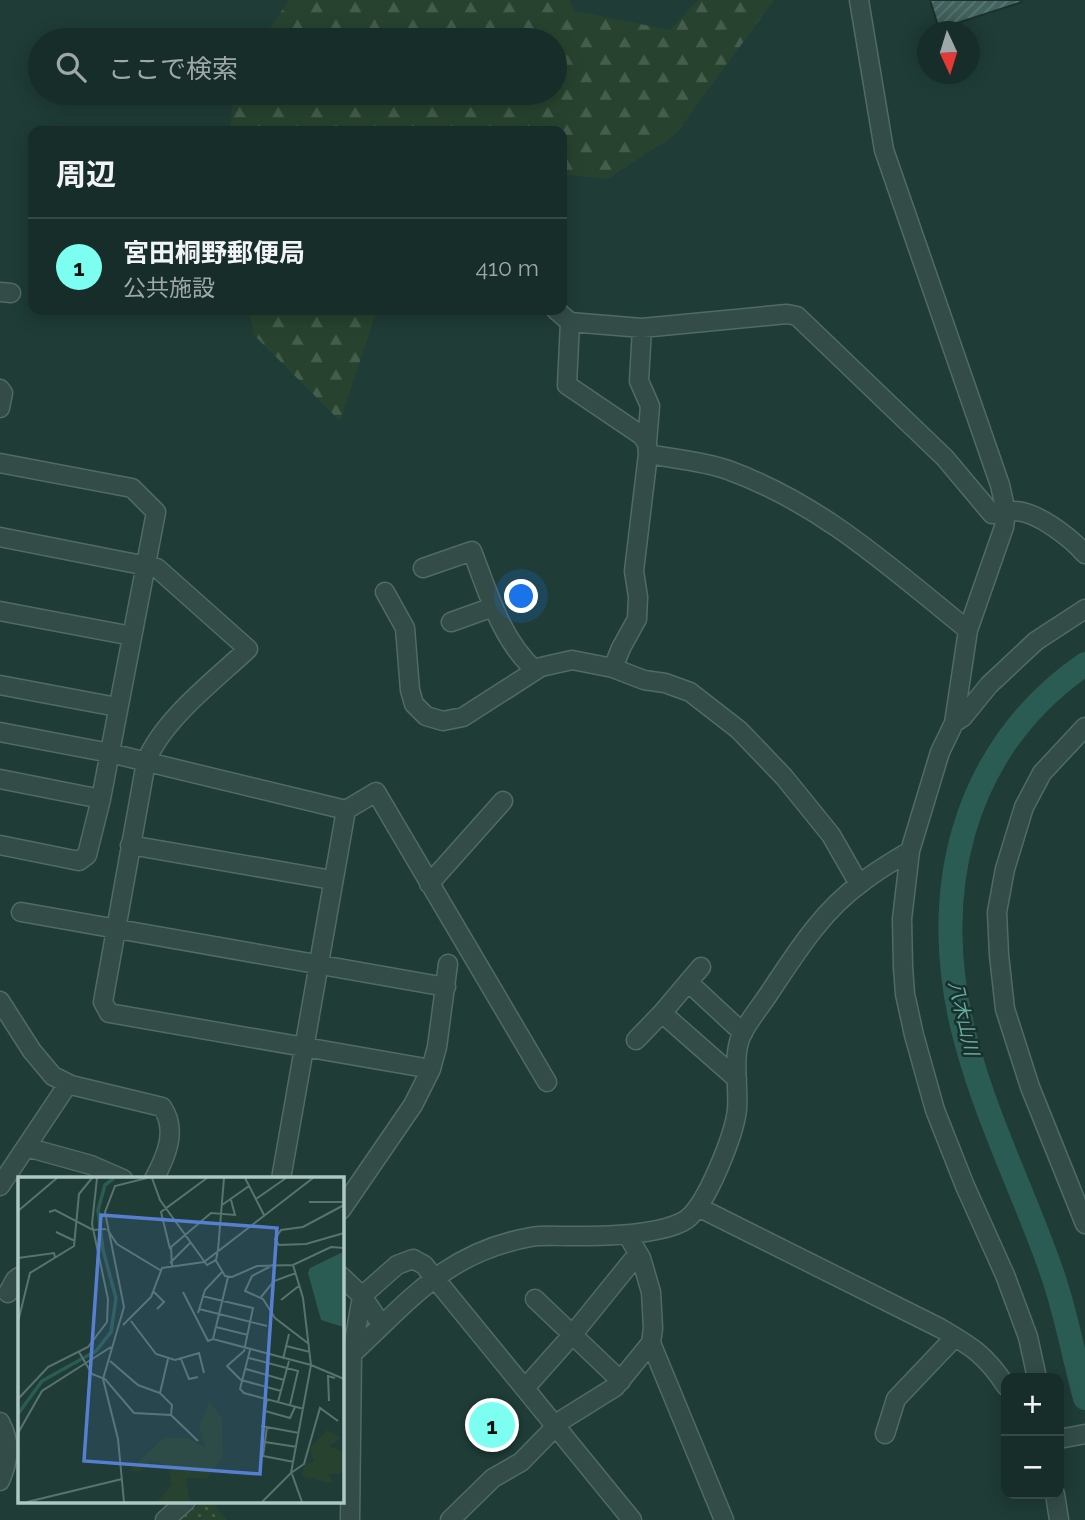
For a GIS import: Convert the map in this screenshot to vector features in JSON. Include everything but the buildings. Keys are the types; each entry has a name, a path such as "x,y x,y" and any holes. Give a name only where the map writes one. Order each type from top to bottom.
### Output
{"street":[{"path":"859,0 884,150 1000,485 1006,512 1004,527 968,630 954,723 940,752 910,851 901,919 905,994 935,1110 1028,1337 1036,1373"},
{"path":"562,315 570,322 642,328 786,314 797,316 945,458 992,514 1016,510 1033,515 1075,543 1085,554"},
{"path":"570,322 567,386 641,435 648,449 725,469 784,493 843,530 968,630"},
{"path":"613,668 637,619 638,597 634,571 648,449 650,406 639,381 642,328"},
{"path":"0,389 3,394 0,408"},
{"path":"0,463 132,488 156,512 110,753 87,855 79,861 0,845"},
{"path":"0,537 157,568 248,649 170,723 151,748 130,845 103,1002 110,1013 431,1069"},
{"path":"423,568 472,551 493,607 522,659 535,670"},
{"path":"384,592 405,628 410,690 414,704 426,716 443,721 463,717 535,670 572,660 613,668 644,680 665,683 690,692 739,730 784,778 831,835 859,884"},
{"path":"451,622 493,607"},
{"path":"954,723 963,717 989,685 1035,640 1085,609"},
{"path":"0,611 132,636"},
{"path":"0,685 117,707"},
{"path":"1085,727 1042,773 1024,807 1005,869 997,912 1005,1009 1030,1087 1085,1224"},
{"path":"0,732 110,753 345,810 376,792 547,1082"},
{"path":"0,779 100,799"},
{"path":"429,884 503,801"},
{"path":"281,1177 345,810"},
{"path":"130,845 332,880"},
{"path":"347,1359 381,1324 433,1278 466,1258 533,1236 628,1236 687,1219 698,1207 731,1137 737,1111 737,1056 743,1033 796,952 824,917 859,884 910,851"},
{"path":"21,912 446,988"},
{"path":"343,1207 413,1105 431,1069 437,1047 448,964"},
{"path":"636,1040 701,967"},
{"path":"688,982 743,1033"},
{"path":"0,1001 32,1051 53,1076 68,1084 162,1107 169,1118 170,1129 166,1156 155,1177"},
{"path":"662,1013 737,1079"},
{"path":"0,1186 68,1084"},
{"path":"26,1147 91,1165 118,1177"},
{"path":"698,1207 870,1291 973,1347 992,1363 1001,1378"},
{"path":"628,1236 641,1258 651,1292 651,1343 724,1520"},
{"path":"525,1388 632,1261 641,1258"},
{"path":"350,1520 347,1359 362,1296 397,1265 413,1259 424,1265 632,1520"},
{"path":"9,1293 18,1278"},
{"path":"343,1278 362,1296 381,1324"},
{"path":"536,1299 621,1381"},
{"path":"885,1434 896,1399 955,1337"},
{"path":"450,1520 493,1479 521,1462 555,1426 573,1412 603,1396 621,1381 651,1343"},
{"path":"0,1422 9,1446 0,1481"},
{"path":"1064,1438 1085,1434"},
{"path":"1056,1499 1059,1520"},
{"path":"165,1520 185,1502"}],"green space":[{"path":"289,0 569,0 575,11 670,30 698,0 774,0 675,135 607,179 567,175 567,126 231,126 233,105 567,105 567,28 270,28"},
{"path":"250,315 375,315 340,421 254,335"},
{"path":"202,1502 212,1502 227,1520 180,1520"}],"waterway":[{"name":"八木山川","path":"1085,664 1042,699 1008,740 982,784 964,832 953,882 950,934 955,988 966,1041 984,1099 1056,1286 1085,1398"}],"place":[{"name":"宮田桐野郵便局","path":"492,1425"}]}
